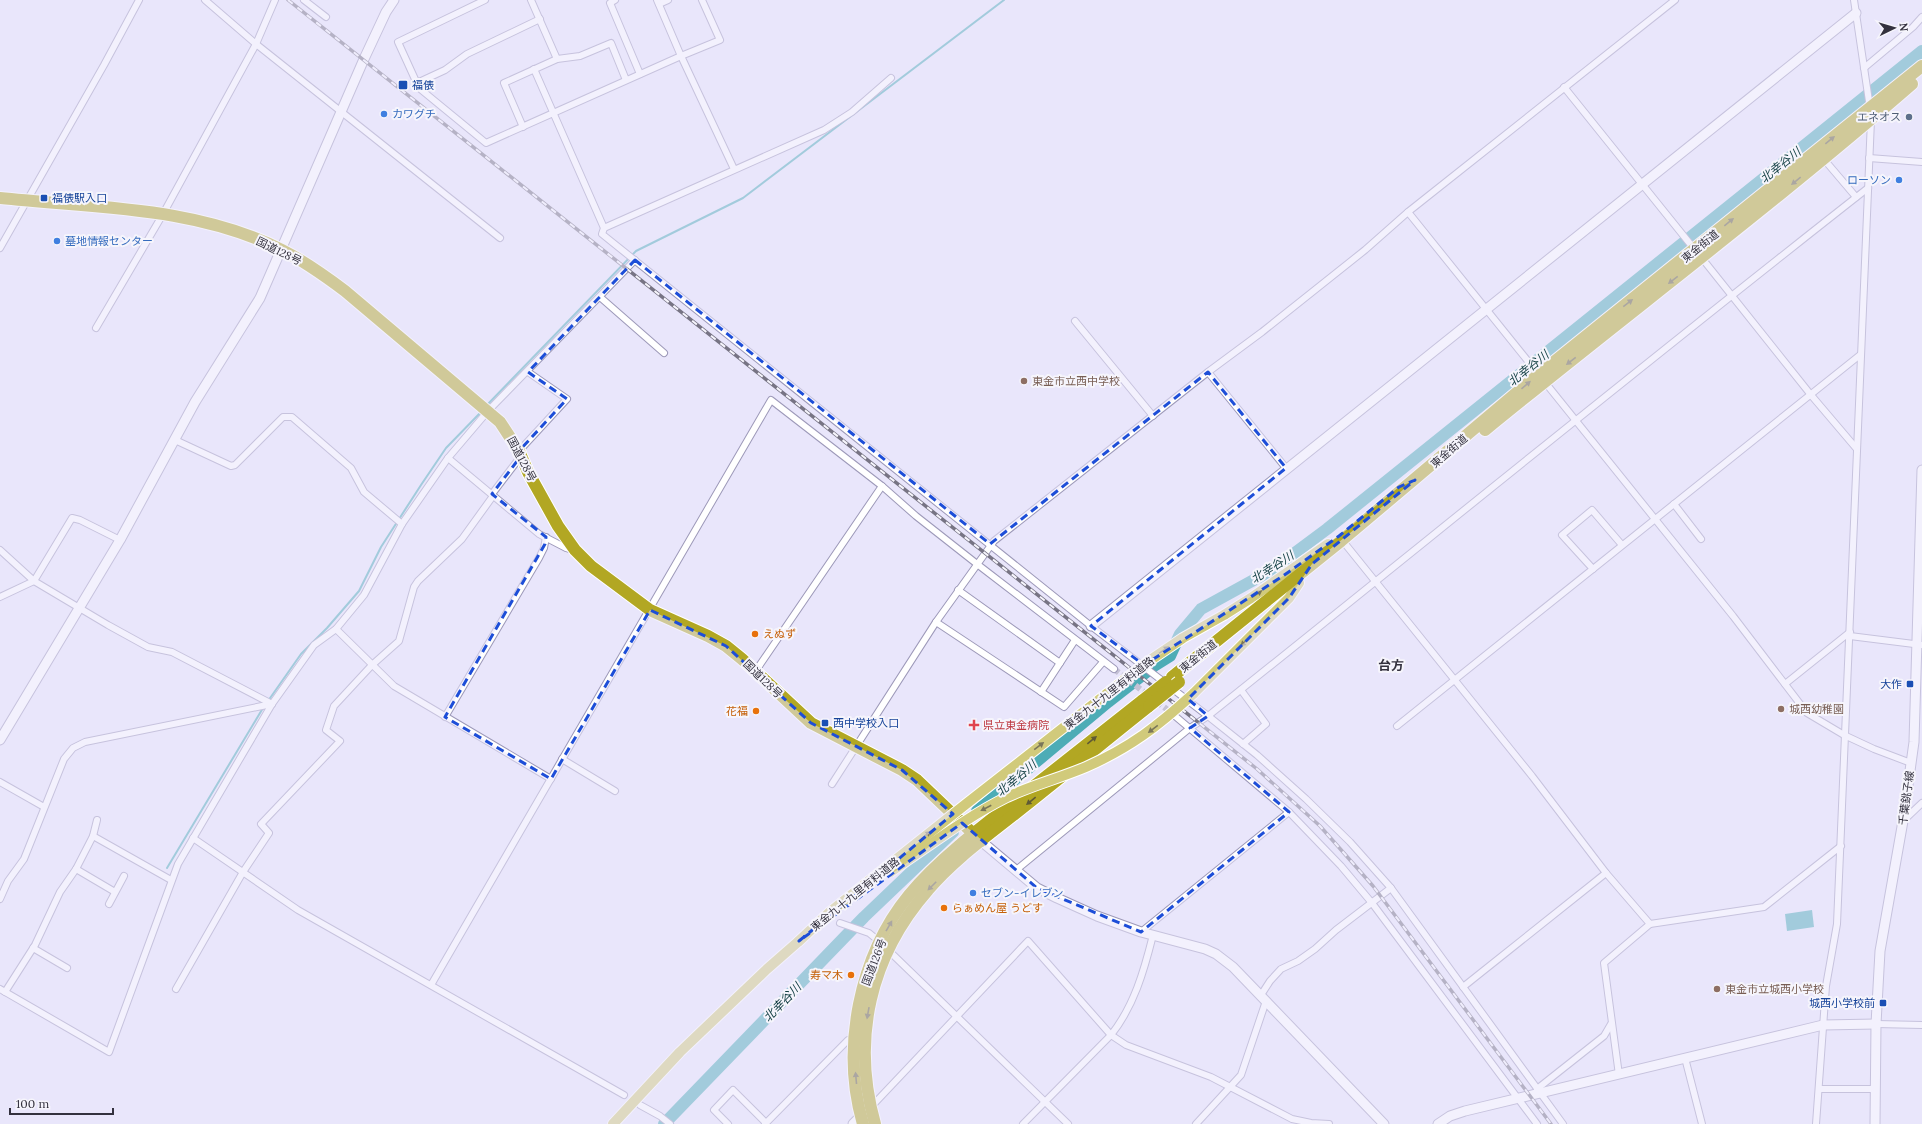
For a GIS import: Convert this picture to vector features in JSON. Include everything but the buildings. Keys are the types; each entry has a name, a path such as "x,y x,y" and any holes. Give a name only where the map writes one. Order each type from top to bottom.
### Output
{"highway":[{"name":"東金街道","path":"1870,114 1922,66"},
{"name":"東金街道","path":"977,837 1146,703 1414,480 1698,254 1870,114 1922,75"},
{"name":"国道128号","path":"0,198 162,214 227,229 282,250 324,275 500,422 520,453 558,526 575,550 591,566 650,610 708,636 726,646 810,723 902,770 917,780 977,837"},
{"name":"東金街道","path":"1175,679 1346,545 1542,378"},
{"name":"国道126号","path":"859,1121 854,1038 865,981 884,946 910,912 977,837"},
{"name":"国道126号","path":"875,1124 870,1107 864,1050 867,1014 884,946"}],"main road":[{"name":"東金九十九里有料道路","path":"613,1124 680,1052 756,979 830,912 1146,663 1183,638 1251,598 1334,540 1399,487 1414,480"},
{"name":"東金九十九里有料道路","path":"799,941 882,877 975,814 1009,796 1056,779 1110,756 1152,730 1193,694 1289,598 1299,583"}],"street":[{"path":"0,248 104,65 139,0"},
{"path":"205,0 256,44 341,110 500,238"},
{"path":"96,328 162,214 256,44 275,0"},
{"path":"304,0 326,17"},
{"path":"0,740 120,540 196,402 260,298 282,250 341,110 381,22 394,0"},
{"path":"485,0 398,42 419,88 486,143 626,80 720,40 702,0"},
{"path":"531,0 557,59"},
{"path":"616,0 610,3 640,74"},
{"path":"668,0 658,2 681,56 734,169"},
{"path":"832,784 936,622 977,564 999,537 1208,372 1262,332 1365,250 1408,212 1675,0"},
{"path":"1816,1124 1826,986 1837,924 1868,188 1870,114 1854,0"},
{"path":"1091,626 1286,468 1486,308 1582,234 1642,184 1856,13"},
{"path":"1864,68 1913,27 1922,17"},
{"path":"417,83 445,70 467,54 540,19"},
{"path":"523,127 504,83 534,69 557,59 580,56 610,43 626,80"},
{"path":"534,69 604,228 602,234 992,545 1091,626 1243,744 1306,798 1350,842 1391,888 1563,1124"},
{"path":"604,228 834,124 852,112 892,78"},
{"path":"1564,87 1810,395 1856,448"},
{"path":"1869,158 1922,162"},
{"path":"1828,164 1856,198"},
{"path":"1015,871 1190,728 1241,690 1731,295 1868,188"},
{"path":"1408,212 1654,520 1733,616 1807,713 1844,735 1874,749 1911,763"},
{"path":"97,820 93,836 76,869 60,892 33,948 3,991 110,1052 178,864 272,704 314,645 336,629 364,595 402,524 448,458 488,411 528,372 635,260"},
{"path":"600,297 664,353"},
{"path":"1076,321 1153,416"},
{"path":"1397,726 1860,355"},
{"path":"176,988 243,872 269,833 261,824 340,741 326,730 334,706 372,665 399,641 414,587 418,580 462,539 520,453 567,399 528,372"},
{"path":"1208,372 1286,468"},
{"path":"431,985 771,400 882,486 916,516 977,564 1074,640 1114,669"},
{"path":"175,440 231,466 235,464 283,417 292,417 351,468 364,492 402,524"},
{"path":"448,458 539,534 566,548 575,550"},
{"name":"千葉銚子線","path":"1875,1124 1876,1024 1883,931 1903,821 1914,742 1919,644 1922,470"},
{"path":"755,672 882,486"},
{"path":"1674,504 1701,539"},
{"path":"1593,569 1562,535 1592,510 1622,546"},
{"path":"0,597 34,581 72,518 80,520 120,540"},
{"path":"446,717 539,558 544,548 546,537"},
{"path":"1346,545 1606,873 1650,924"},
{"path":"0,550 34,581 136,641 148,647 172,652 272,704"},
{"path":"958,590 1060,662"},
{"path":"936,622 1064,707 1104,662"},
{"path":"336,629 394,686 551,779"},
{"path":"1785,684 1850,634 1919,644"},
{"path":"1041,692 1074,640"},
{"path":"1241,690 1266,724 1243,744"},
{"path":"0,899 8,881 24,859 64,759 73,748 85,742 272,704"},
{"path":"1175,716 1289,812 1341,866 1372,903 1537,1124"},
{"path":"562,759 615,791"},
{"path":"0,782 44,807"},
{"path":"1903,821 1922,803"},
{"path":"1141,932 1289,812"},
{"path":"93,836 171,880"},
{"path":"977,837 1036,888 1097,916 1153,936 1205,949 1216,954 1234,967 1384,1124"},
{"path":"193,838 298,910 624,1095"},
{"path":"1619,1075 1604,963 1650,924 1764,907 1841,846"},
{"path":"76,869 115,892"},
{"path":"1463,987 1606,873"},
{"path":"109,904 124,876"},
{"path":"1196,1124 1231,1087 1240,1075 1263,998 1270,981 1281,969 1298,961 1315,949 1336,930 1391,888"},
{"path":"840,924 869,933 884,946 1068,1124"},
{"path":"1023,1124 1111,1035 1122,1020 1134,998 1153,936"},
{"path":"859,1121 870,1107 1028,941 1111,1035 1126,1045 1211,1077 1292,1119 1311,1124 1329,1124"},
{"path":"33,948 68,968"},
{"path":"1538,1091 1604,1036 1612,1024"},
{"path":"1438,1124 1450,1116 1465,1111 1518,1098 1538,1091 1619,1075 1823,1025 1922,1024"},
{"path":"728,1124 714,1110 733,1090 766,1123 848,1040 854,1038"},
{"path":"1685,1058 1702,1124"},
{"path":"1818,1090 1876,1089"},
{"path":"640,1105 660,1116 670,1124"}],"highlighted area":[{"path":"635,260 990,544 1208,372 1286,468 1091,626 1144,665 1283,576 1339,536 1399,487 1415,480 1312,564 1289,598 1188,699 1208,716 1190,728 1289,812 1141,932 1037,888 962,823 799,941 953,814 902,770 811,723 726,646 650,610 551,779 445,717 545,544 546,537 492,494 521,456 519,451 567,399 528,372"}],"water":[{"path":"1812,910 1814,927 1787,931 1785,914"}],"waterway":[{"path":"487,405 636,251 743,198 1004,0"},
{"name":"北幸谷川","path":"977,811 1108,702 1154,666 1170,656 1180,634 1201,609 1272,570 1327,529 1922,51"},
{"path":"268,701 301,654 327,628 359,591 381,547 446,448 482,411"},
{"path":"167,868 263,708"},
{"name":"北幸谷川","path":"664,1124 864,917 953,832"}],"tunnel":[{"path":"1114,669 1173,714"}],"railway":[{"path":"288,0 1257,769 1320,826 1373,886 1551,1124"}],"place":[{"name":"福俵","path":"403,85"},
{"name":"カワグチ","path":"384,114"},
{"name":"エネオス","path":"1909,117"},
{"name":"ローソン","path":"1899,180"},
{"name":"福俵駅入口","path":"44,198"},
{"name":"墓地情報センター","path":"57,241"},
{"name":"東金市立西中学校","path":"1024,381"},
{"name":"えぬず","path":"755,634"},
{"name":"大作","path":"1910,684"},
{"name":"城西幼稚園","path":"1781,709"},
{"name":"花福","path":"756,711"},
{"name":"西中学校入口","path":"825,723"},
{"name":"県立東金病院","path":"974,725"},
{"name":"セブン-イレブン","path":"973,893"},
{"name":"らぁめん屋 うどす","path":"944,908"},
{"name":"寿マ木","path":"851,975"},
{"name":"東金市立城西小学校","path":"1717,989"},
{"name":"城西小学校前","path":"1883,1003"}],"district":[{"name":"台方","path":"1391,665"}]}
